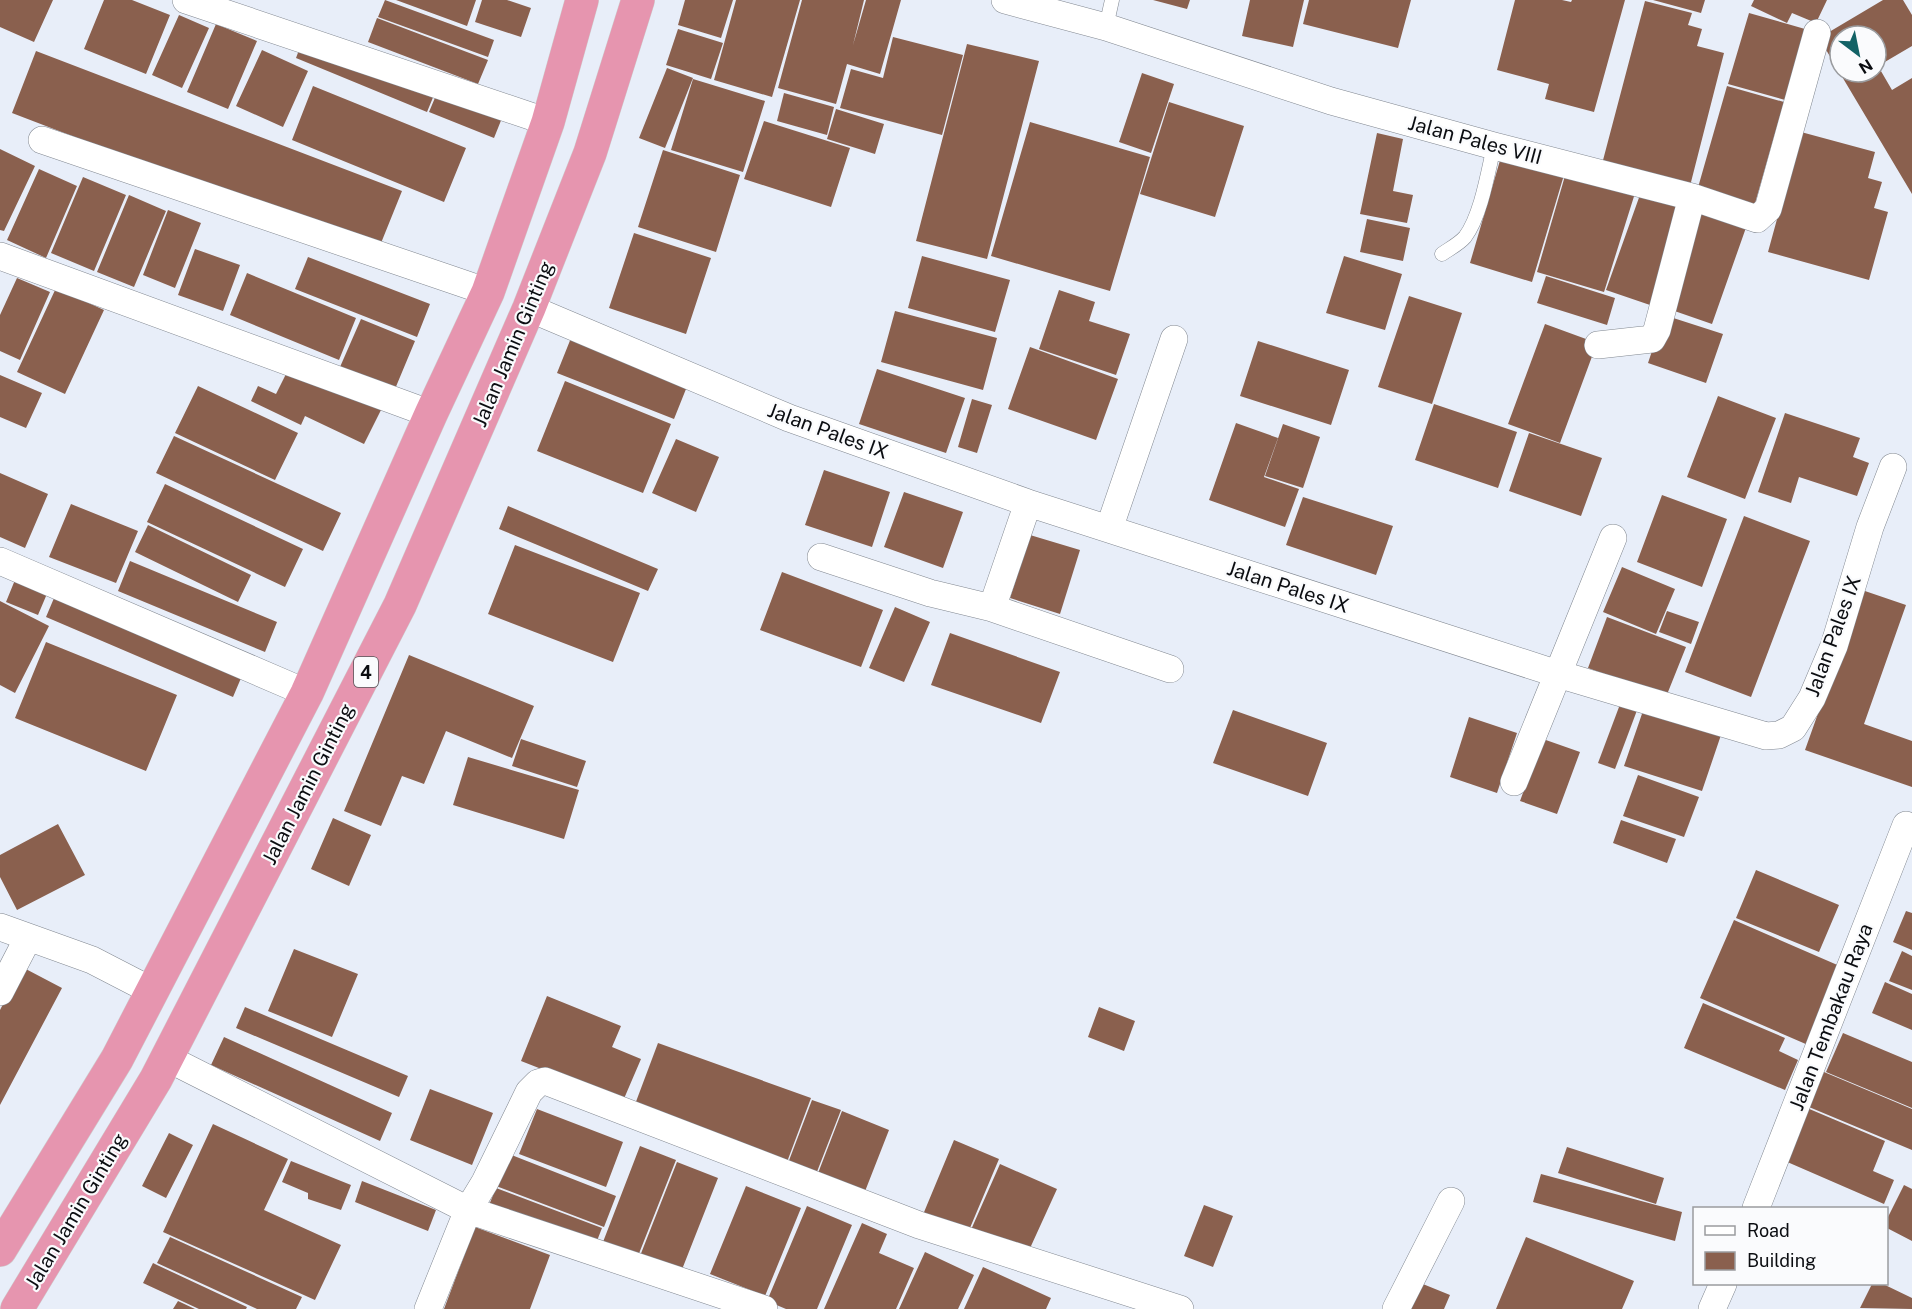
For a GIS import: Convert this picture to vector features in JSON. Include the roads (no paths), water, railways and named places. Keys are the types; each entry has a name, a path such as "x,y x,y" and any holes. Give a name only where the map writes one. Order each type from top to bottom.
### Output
{"highway":[{"name":"4","path":"0,1250 117,1059 308,693 431,414 488,292 548,122 582,0"},
{"name":"Jalan Jamin Ginting","path":"17,1309 162,1068 400,605 529,308 590,153 638,0"},
{"path":"117,1059 162,1068"}],"street":[{"path":"186,0 548,122"},
{"name":"Jalan Pales VIII","path":"1005,0 1106,27 1331,101 1494,146 1692,196 1757,219 1768,208 1817,33"},
{"path":"42,140 488,292"},
{"path":"1598,345 1652,339 1657,330 1692,196"},
{"path":"0,256 431,414"},
{"name":"Jalan Pales IX","path":"529,308 789,418 1028,503 1558,674 1766,736 1779,735 1793,729 1812,698 1834,646 1870,527 1893,467"},
{"path":"1109,530 1174,339"},
{"path":"992,608 1028,503"},
{"path":"1514,782 1613,538"},
{"path":"821,557 930,593 992,608 1170,669"},
{"path":"0,561 308,693"},
{"name":"Jalan Tembakau Raya","path":"1757,1207 1906,825"},
{"path":"0,927 92,960 152,991"},
{"path":"0,992 28,938"},
{"path":"162,1068 468,1210 764,1309"},
{"path":"428,1309 468,1210 485,1182 529,1092 538,1083 545,1081 919,1226 1180,1309"},
{"path":"1396,1309 1451,1201"},
{"path":"1712,1309 1724,1285"}],"lane":[{"path":"1106,27 1112,0"},
{"path":"1442,255 1464,238 1471,227 1482,197 1494,146"}]}
